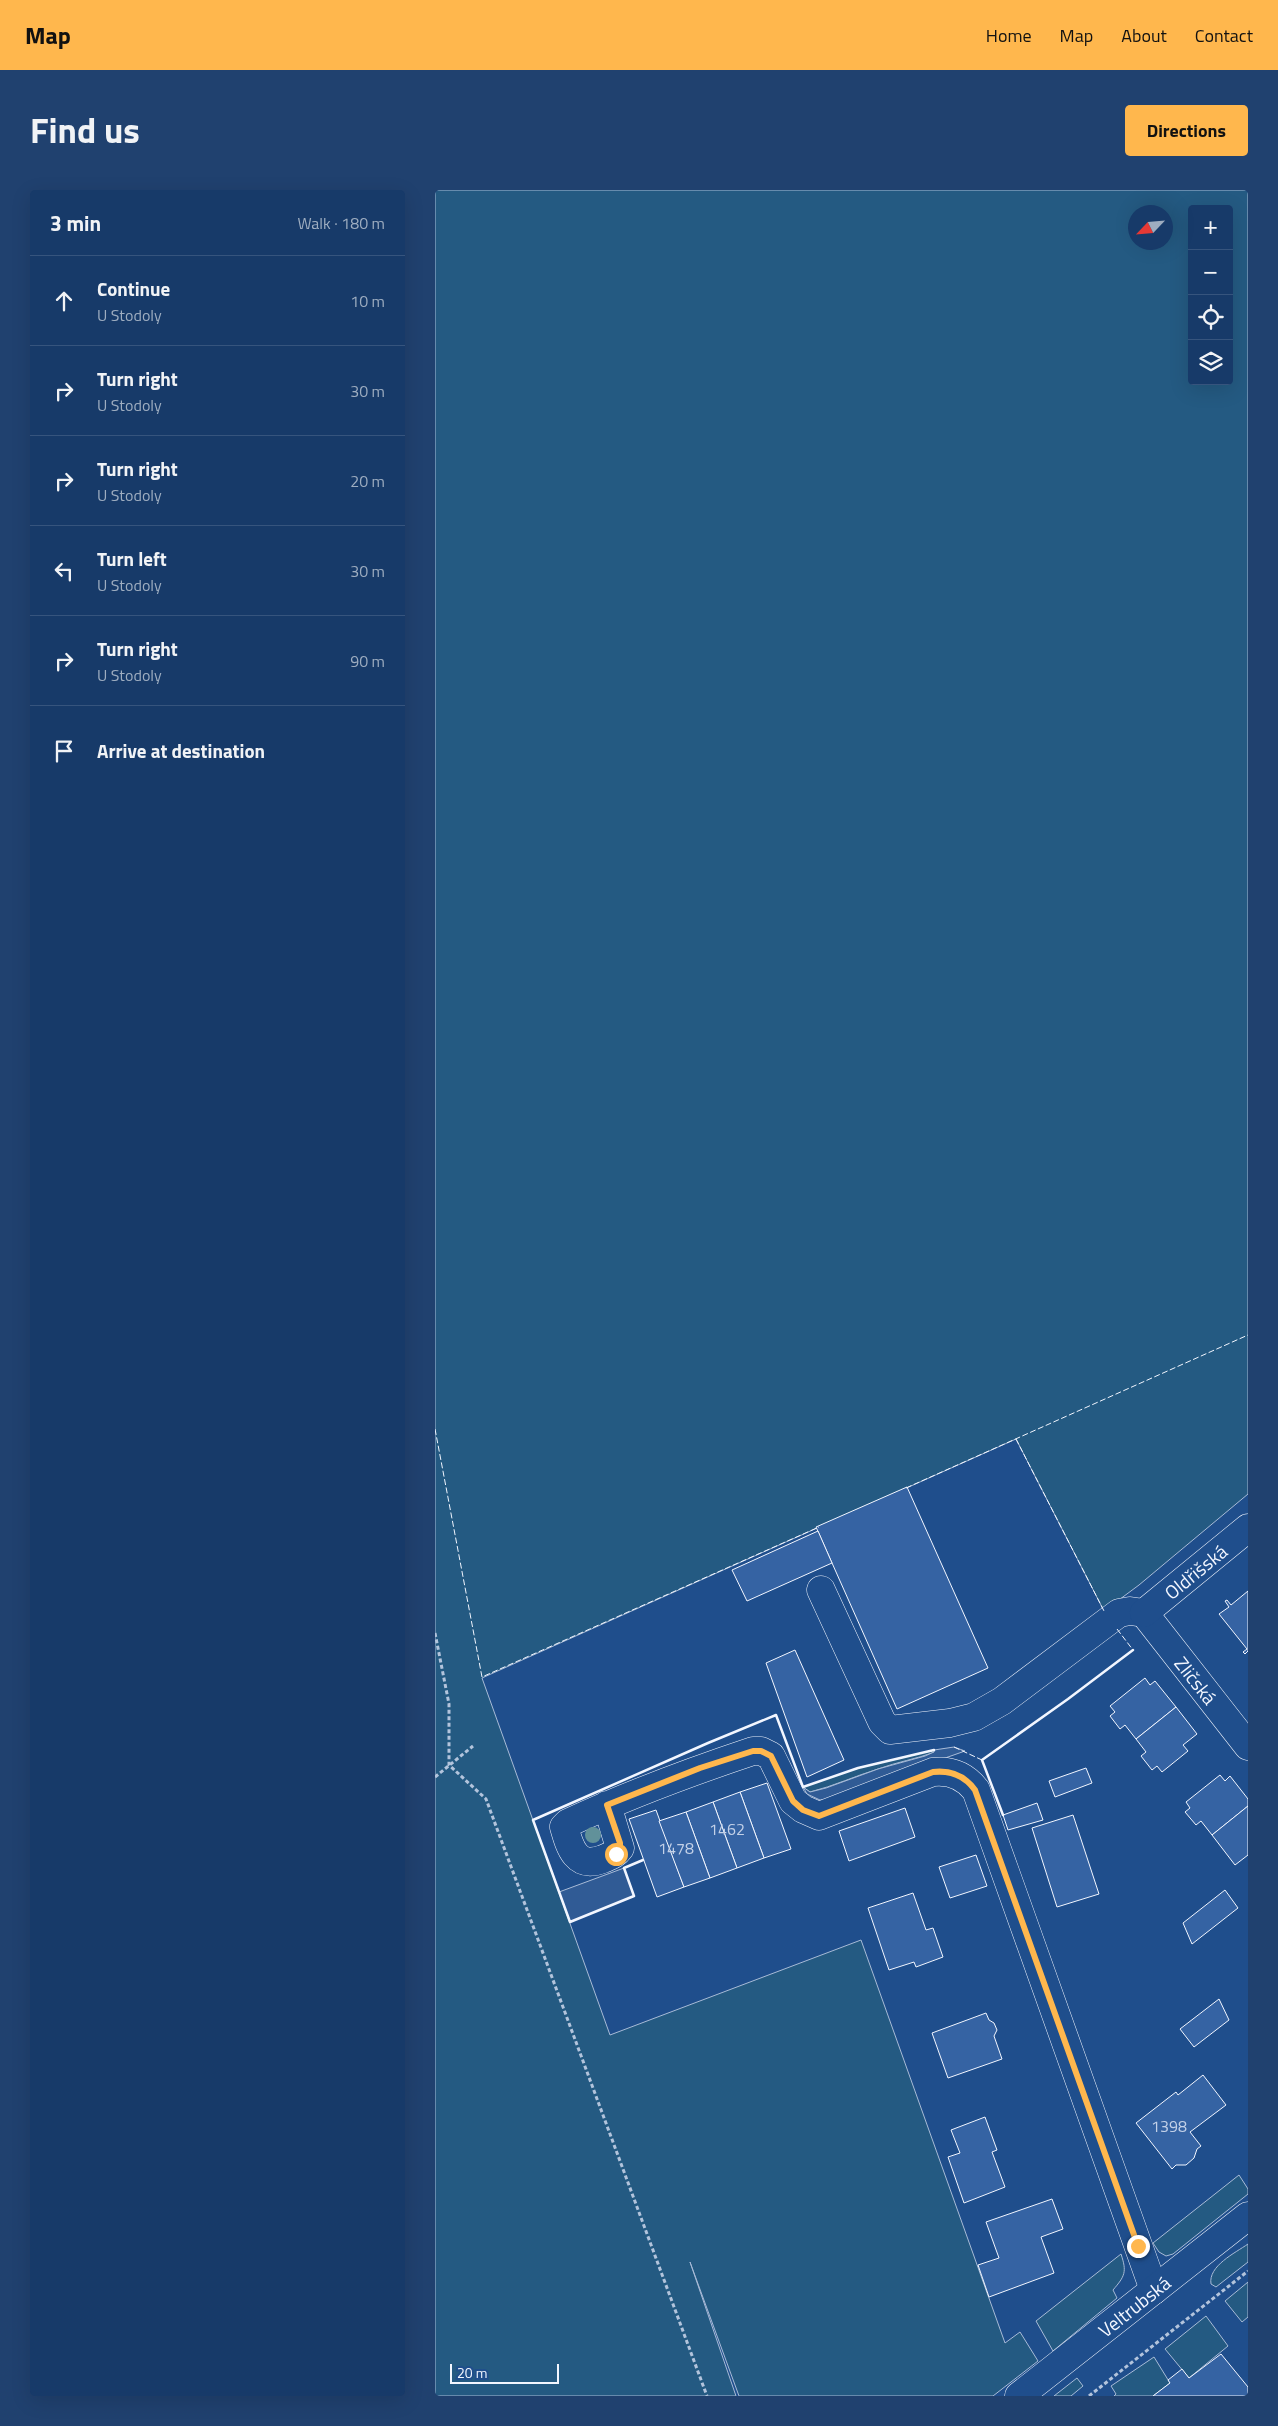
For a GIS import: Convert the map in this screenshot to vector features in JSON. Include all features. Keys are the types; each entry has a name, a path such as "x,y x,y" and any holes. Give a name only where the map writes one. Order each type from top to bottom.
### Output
{"street":[{"name":"Oldřišská","path":"1144,1614 1248,1528"},
{"path":"821,1590 882,1722 890,1730 950,1723 974,1717 1002,1701 1119,1614 1130,1611 1144,1614"},
{"name":"Zličská","path":"1144,1614 1248,1746"},
{"path":"607,1805 700,1768 753,1751 761,1751 771,1756 793,1801 803,1810 819,1816 933,1772 951,1772 969,1782 979,1800 1154,2290"},
{"name":"Veltrubská","path":"1019,2396 1248,2216"}],"path":[{"path":"435,1633 449,1704 449,1766 487,1799 707,2396"},
{"path":"435,1777 473,1746"},
{"path":"1089,2396 1248,2271"}],"shaded area":[{"path":"435,190 1248,190 1248,1494 1139,1585 1104,1611 1016,1439 482,1678 610,2035 861,1940 1005,2343 1020,2332 1038,2361 993,2396 739,2396 690,2262 736,2396 435,2396"},
{"path":"954,1747 965,1751 826,1800 820,1800 807,1794 803,1787 810,1792 826,1788 878,1769 925,1756 934,1752 934,1750"},
{"path":"934,1750 935,1752 921,1757 885,1767 819,1790 810,1792 803,1787 858,1768"},
{"path":"624,1868 634,1896 570,1922 559,1892"},
{"path":"1239,2175 1248,2189 1248,2194 1173,2254 1166,2256 1159,2252 1153,2243"},
{"path":"1248,2244 1248,2262 1216,2287 1211,2284 1211,2277 1218,2266"},
{"path":"1121,2254 1124,2273 1113,2290 1117,2298 1053,2351 1036,2321"},
{"path":"1248,2282 1248,2317 1242,2322 1225,2301"},
{"path":"1206,2316 1228,2346 1189,2378 1165,2349"},
{"path":"1154,2357 1170,2383 1153,2396 1114,2396 1116,2394 1111,2386"},
{"path":"1077,2378 1083,2386 1071,2396 1054,2396"}],"building":[{"path":"907,1487 988,1668 897,1709 816,1527"},
{"path":"818,1531 832,1563 747,1601 732,1570"},
{"path":"1248,1591 1248,1651 1245,1654 1243,1652 1247,1649 1219,1614 1229,1607 1225,1601 1227,1600 1231,1605"},
{"path":"795,1650 844,1760 807,1777 766,1663"},
{"path":"1145,1678 1150,1685 1155,1681 1176,1707 1136,1739 1125,1725 1120,1729 1110,1716 1115,1712 1110,1706"},
{"path":"1176,1707 1197,1734 1183,1745 1188,1751 1162,1772 1157,1766 1152,1770 1141,1756 1146,1752 1136,1739"},
{"path":"1086,1768 1092,1783 1055,1797 1049,1781"},
{"path":"1220,1775 1225,1781 1230,1776 1248,1799 1248,1806 1212,1835 1201,1821 1196,1825 1185,1812 1190,1808 1186,1802"},
{"path":"767,1783 791,1849 764,1858 740,1792"},
{"path":"740,1792 764,1858 737,1868 713,1802"},
{"path":"713,1802 737,1868 710,1878 686,1812"},
{"path":"1037,1803 1043,1820 1008,1830 1003,1815"},
{"path":"1248,1806 1248,1855 1235,1865 1212,1835"},
{"path":"905,1808 915,1837 849,1861 839,1831"},
{"path":"656,1810 684,1887 657,1897 629,1819"},
{"path":"686,1812 710,1878 684,1887 659,1821"},
{"path":"1073,1815 1099,1894 1057,1907 1032,1828"},
{"path":"976,1855 987,1886 950,1898 939,1867"},
{"path":"1225,1890 1238,1908 1192,1944 1183,1923"},
{"path":"913,1893 926,1930 933,1928 943,1957 916,1967 914,1962 889,1970 868,1908"},
{"path":"1219,1999 1229,2020 1194,2047 1180,2029"},
{"path":"986,2013 997,2030 994,2036 1002,2059 948,2078 932,2033"},
{"path":"1203,2075 1226,2105 1190,2132 1201,2146 1197,2149 1194,2158 1186,2165 1176,2165 1172,2169 1136,2123 1176,2092 1178,2095"},
{"path":"985,2117 997,2150 992,2152 1005,2187 964,2203 948,2157 960,2153 951,2130"},
{"path":"1052,2199 1063,2229 1041,2237 1054,2273 989,2297 978,2265 999,2258 986,2222"},
{"path":"1221,2354 1248,2387 1248,2396 1153,2396 1170,2383 1168,2380 1182,2369 1189,2378"}],"fence":[{"path":"906,1488 1248,1335"},
{"path":"435,1429 482,1677 819,1527"},
{"path":"1016,1439 1104,1611"},
{"path":"1117,1629 1133,1650"},
{"path":"954,1747 982,1760"}],"wall":[{"path":"1003,1815 982,1760 1133,1650"},
{"path":"643,1860 624,1868 634,1896 570,1922 533,1820 776,1715 803,1787 858,1768 934,1750"}],"route":[{"path":"616,1854 620,1848 620,1843 607,1805 700,1768 753,1751 761,1751 771,1756 793,1801 803,1810 819,1816 933,1772 951,1772 969,1782 975,1790 1138,2246"}]}
